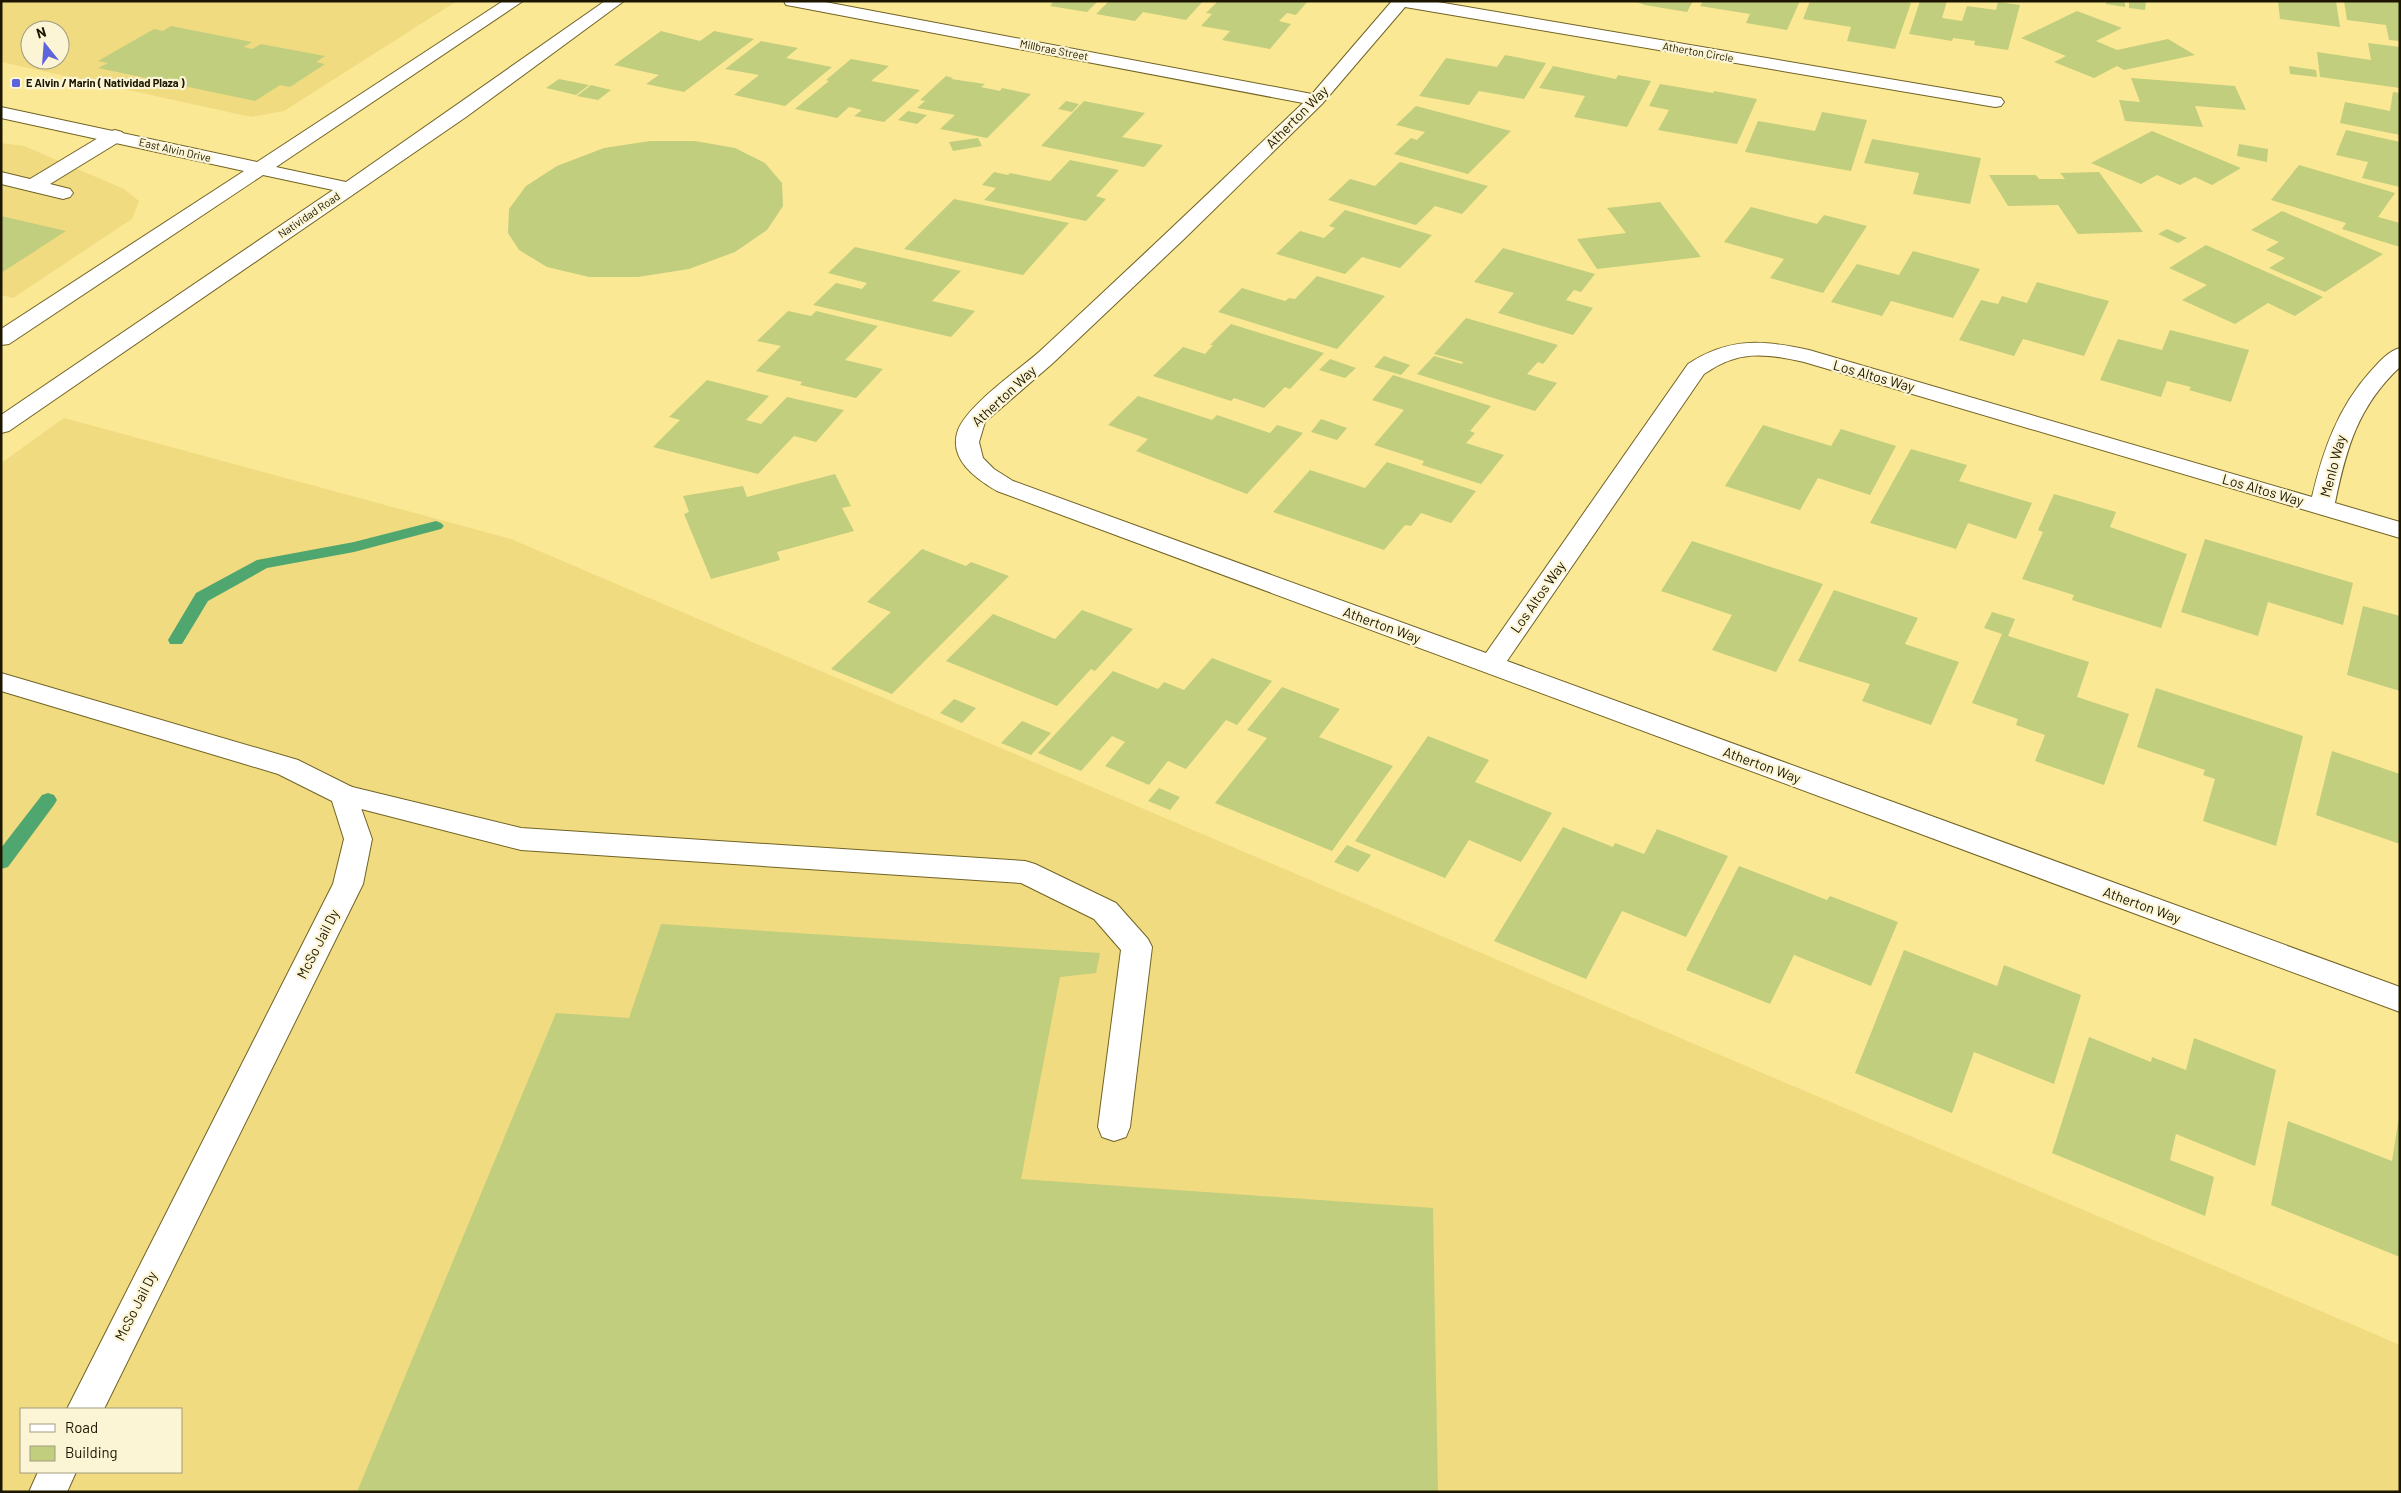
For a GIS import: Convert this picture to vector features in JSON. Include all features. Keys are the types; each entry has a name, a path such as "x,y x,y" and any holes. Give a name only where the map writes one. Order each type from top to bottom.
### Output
{"street":[{"path":"1,338 515,1"},
{"name":"Natividad Road","path":"1,426 616,1"},
{"name":"Millbrae Street","path":"792,1 1316,100"},
{"name":"Atherton Way","path":"1401,1 1316,100 1045,358 975,419 968,431 966,443 975,465 986,476 1005,486 2400,1000"},
{"name":"Atherton Circle","path":"1401,1 1995,102"},
{"path":"894,20 908,8"},
{"name":"East Alvin Drive","path":"1,112 348,188"},
{"path":"33,186 114,136"},
{"path":"1,178 63,193"},
{"name":"Los Altos Way","path":"1491,665 1696,369 1711,357 1730,351 1755,348 1778,350 1809,357 2400,530"},
{"name":"Menlo Way","path":"2322,508 2334,452 2347,419 2365,390 2400,355"},
{"path":"1,682 288,767 344,795 521,839 1025,872 1105,911 1137,947 1114,1127"},
{"name":"McSo Jail Dy","path":"85,1408 348,884 358,839 344,795"},
{"path":"48,1492 56,1473"}],"shaded area":[{"path":"1,1 457,1 284,111 251,117 37,70 70,70 70,20 20,20 20,66 1,62"},
{"path":"1,143 24,146 124,189 139,201 132,219 13,298 1,295"},
{"path":"64,418 511,539 2400,1345 2400,1492 1,1492 1,463"}],"building":[{"path":"1054,1 1098,1 1087,12 1050,6"},
{"path":"1109,1 1203,1 1186,20 1143,12 1135,21 1096,14"},
{"path":"1218,1 1308,1 1296,15 1287,13 1279,21 1291,24 1270,49 1222,40 1230,31 1201,26 1212,14 1206,13"},
{"path":"1634,1 1693,1 1687,12 1645,5"},
{"path":"1703,1 1800,1 1787,30 1746,23 1750,14 1700,6"},
{"path":"1810,1 1902,1 1911,3 1895,49 1847,41 1851,27 1803,19"},
{"path":"1920,1 1947,1 1942,18 1962,21 1967,6 1996,10 1998,2 2020,5 2008,50 1974,45 1975,41 1953,38 1952,41 1909,34"},
{"path":"2106,1 2125,1 2125,7 2106,4"},
{"path":"2129,1 2146,2 2145,10 2129,8"},
{"path":"2278,1 2336,1 2340,27 2280,19"},
{"path":"2344,1 2400,1 2400,41 2389,40 2386,25 2347,20"},
{"path":"2077,11 2122,28 2096,41 2117,50 2168,39 2195,55 2124,70 2117,66 2094,78 2054,62 2066,56 2021,38"},
{"path":"171,26 252,42 244,47 252,49 261,44 325,56 316,62 325,64 290,87 280,85 255,101 98,68 108,63 98,61 154,29 163,31"},
{"path":"661,31 700,41 714,31 754,39 684,92 646,84 659,75 614,65"},
{"path":"761,41 798,48 786,58 832,67 785,106 734,95 759,75 725,69"},
{"path":"2368,43 2400,47 2400,88 2320,77 2317,52 2371,60"},
{"path":"1505,55 1546,63 1524,99 1479,91 1469,105 1419,96 1446,58 1497,67"},
{"path":"851,59 889,66 871,81 920,90 884,122 854,116 862,110 849,107 837,118 795,109 829,81 826,80"},
{"path":"1553,66 1616,79 1618,75 1651,81 1627,127 1574,117 1585,96 1539,88"},
{"path":"2289,66 2316,70 2317,77 2290,74"},
{"path":"946,76 953,78 951,79 985,84 981,87 1000,91 1002,88 1031,94 987,138 940,129 955,115 917,108 925,101 920,100"},
{"path":"2131,78 2235,86 2246,110 2195,106 2203,127 2125,121 2119,100 2140,102"},
{"path":"559,79 589,85 576,95 546,88"},
{"path":"1660,84 1757,99 1737,144 1658,130 1669,110 1649,106"},
{"path":"591,85 611,90 598,100 577,96"},
{"path":"2393,92 2400,93 2400,135 2340,123 2345,102 2390,111"},
{"path":"1066,101 1079,104 1072,112 1058,109"},
{"path":"1084,101 1145,113 1122,137 1163,145 1144,167 1041,146"},
{"path":"1416,106 1511,131 1468,174 1394,154 1411,138 1417,140 1425,132 1396,125"},
{"path":"908,111 927,115 917,124 898,120"},
{"path":"1822,112 1867,120 1851,171 1745,152 1758,121 1815,131"},
{"path":"2346,130 2400,142 2400,187 2362,178 2368,162 2336,155"},
{"path":"2152,131 2241,168 2212,185 2195,177 2180,185 2157,175 2141,184 2091,163"},
{"path":"978,138 982,146 953,151 949,142"},
{"path":"1872,139 1981,158 1970,204 1913,194 1919,173 1864,163"},
{"path":"650,141 695,141 735,148 765,163 782,183 783,206 767,230 735,252 689,269 638,277 589,277 547,267 519,250 508,233 509,209 526,186 557,166 604,148"},
{"path":"2239,144 2268,149 2267,162 2237,156"},
{"path":"1070,160 1119,170 1096,196 1106,199 1086,221 984,200 996,188 982,185 994,172 1008,175 1010,173 1050,181"},
{"path":"1400,162 1488,186 1462,214 1435,206 1416,225 1328,200 1350,179 1375,186"},
{"path":"2299,165 2395,193 2378,217 2400,223 2400,247 2342,229 2346,223 2271,200"},
{"path":"2099,172 2143,232 2078,234 2058,205 2008,206 1989,175 2036,175 2039,179 2065,179 2060,173"},
{"path":"954,199 1069,223 1023,275 904,249"},
{"path":"1660,202 1701,257 1597,269 1577,239 1626,233 1607,208"},
{"path":"1751,207 1817,224 1824,215 1867,226 1823,293 1770,278 1784,259 1724,242"},
{"path":"1345,210 1432,235 1400,268 1362,257 1345,274 1276,254 1300,231 1324,238 1335,228 1329,226"},
{"path":"2282,211 2383,254 2325,292 2269,268 2285,258 2266,250 2279,242 2251,230"},
{"path":"1,216 66,231 1,273"},
{"path":"2167,229 2187,238 2178,243 2158,234"},
{"path":"2206,245 2323,297 2295,316 2268,303 2235,324 2182,300 2207,285 2169,268"},
{"path":"855,247 961,271 932,301 975,311 951,337 813,305 836,283 862,289 867,283 828,273"},
{"path":"1503,248 1595,274 1581,292 1574,290 1566,300 1593,308 1573,335 1498,313 1514,293 1474,282"},
{"path":"1913,251 1980,269 1953,318 1891,301 1882,316 1831,302 1857,264 1899,275"},
{"path":"1317,276 1385,296 1337,349 1218,312 1242,288 1285,301 1289,298 1295,299"},
{"path":"2037,282 2109,301 2084,356 2023,339 2014,356 1959,340 1981,300 1998,304 2002,296 2027,303"},
{"path":"788,311 811,316 816,311 878,326 845,360 883,369 856,398 800,385 802,382 756,371 781,346 757,341"},
{"path":"1466,318 1558,345 1543,364 1538,362 1527,374 1557,383 1535,411 1417,374 1434,356 1462,364 1463,362 1434,354"},
{"path":"1231,324 1324,353 1290,389 1285,387 1264,408 1234,398 1231,401 1153,376 1183,347 1205,354 1213,345 1210,345"},
{"path":"2170,330 2249,350 2231,402 2189,390 2191,387 2167,381 2161,397 2100,380 2118,339 2162,350"},
{"path":"1384,356 1410,365 1401,375 1374,367"},
{"path":"1330,359 1356,368 1345,378 1319,370"},
{"path":"1393,375 1491,406 1470,431 1475,433 1466,443 1504,455 1481,484 1422,465 1424,461 1374,445 1404,410 1372,400"},
{"path":"707,380 769,396 746,420 761,424 787,397 844,410 816,442 794,436 758,474 653,447 680,420 669,417"},
{"path":"1138,396 1212,420 1217,415 1270,433 1277,425 1303,433 1247,494 1136,451 1148,439 1108,425"},
{"path":"1321,419 1347,428 1337,440 1311,432"},
{"path":"1763,425 1831,446 1841,429 1896,446 1870,495 1818,478 1800,510 1725,486"},
{"path":"1911,449 1967,465 1959,481 2032,503 2016,539 1968,523 1956,549 1870,523"},
{"path":"1387,462 1476,491 1451,523 1421,513 1411,526 1405,525 1384,550 1273,512 1310,470 1365,488"},
{"path":"835,474 851,506 842,508 854,531 777,552 780,560 711,579 684,514 689,512 683,496 743,486 747,497"},
{"path":"2054,494 2116,512 2110,527 2187,554 2161,628 2072,600 2074,595 2022,579 2043,532 2038,530"},
{"path":"2205,539 2353,583 2343,625 2268,602 2258,636 2181,612"},
{"path":"1692,541 1823,584 1776,672 1712,650 1732,615 1661,591"},
{"path":"922,549 966,566 971,562 1009,576 892,694 831,669 891,612 867,602"},
{"path":"1834,590 1918,618 1905,644 1959,662 1931,725 1862,701 1870,684 1798,661"},
{"path":"2363,606 2400,616 2400,691 2347,675"},
{"path":"1082,610 1133,629 1095,671 1091,669 1057,706 946,661 993,614 1055,639"},
{"path":"1992,612 2015,619 2008,636 2089,662 2077,697 2129,714 2104,785 2035,761 2045,735 2016,725 2018,719 1972,703 2002,634 1984,628"},
{"path":"1212,658 1272,681 1237,725 1226,720 1186,769 1168,761 1149,785 1105,766 1125,742 1112,736 1081,771 1038,753 1113,671 1158,689 1164,682 1184,690"},
{"path":"1282,687 1340,709 1319,737 1393,766 1332,851 1215,803 1267,738 1247,730"},
{"path":"2156,688 2303,736 2276,846 2203,821 2215,779 2203,775 2205,770 2137,747"},
{"path":"954,699 976,708 962,723 940,713"},
{"path":"1022,721 1051,733 1031,755 1001,743"},
{"path":"1428,736 1489,760 1475,782 1552,813 1521,862 1469,840 1445,878 1355,841"},
{"path":"2332,751 2400,774 2400,844 2316,815"},
{"path":"1159,788 1180,797 1170,810 1148,801"},
{"path":"1563,827 1613,847 1615,843 1644,854 1657,829 1728,856 1686,937 1622,911 1586,979 1494,941"},
{"path":"1347,845 1371,855 1358,872 1334,862"},
{"path":"1739,866 1827,900 1830,896 1898,922 1871,986 1794,955 1770,1004 1686,970"},
{"path":"661,924 1100,953 1096,973 1060,977 1021,1179 1433,1208 1438,1492 357,1492 556,1013 629,1018"},
{"path":"1904,950 1997,986 2004,965 2081,995 2054,1084 1974,1052 1952,1113 1855,1073"},
{"path":"2089,1037 2151,1062 2152,1057 2186,1070 2194,1038 2276,1070 2255,1166 2176,1134 2170,1160 2214,1177 2205,1216 2052,1153"},
{"path":"2399,1117 2400,1257 2271,1205 2288,1121 2392,1161"}],"waterway":[{"path":"176,640 202,597 263,564 354,547 436,526"},
{"path":"1,862 48,800"}],"place":[{"name":"E Alvin / Marin ( Natividad Plaza )","path":"16,83"}]}
